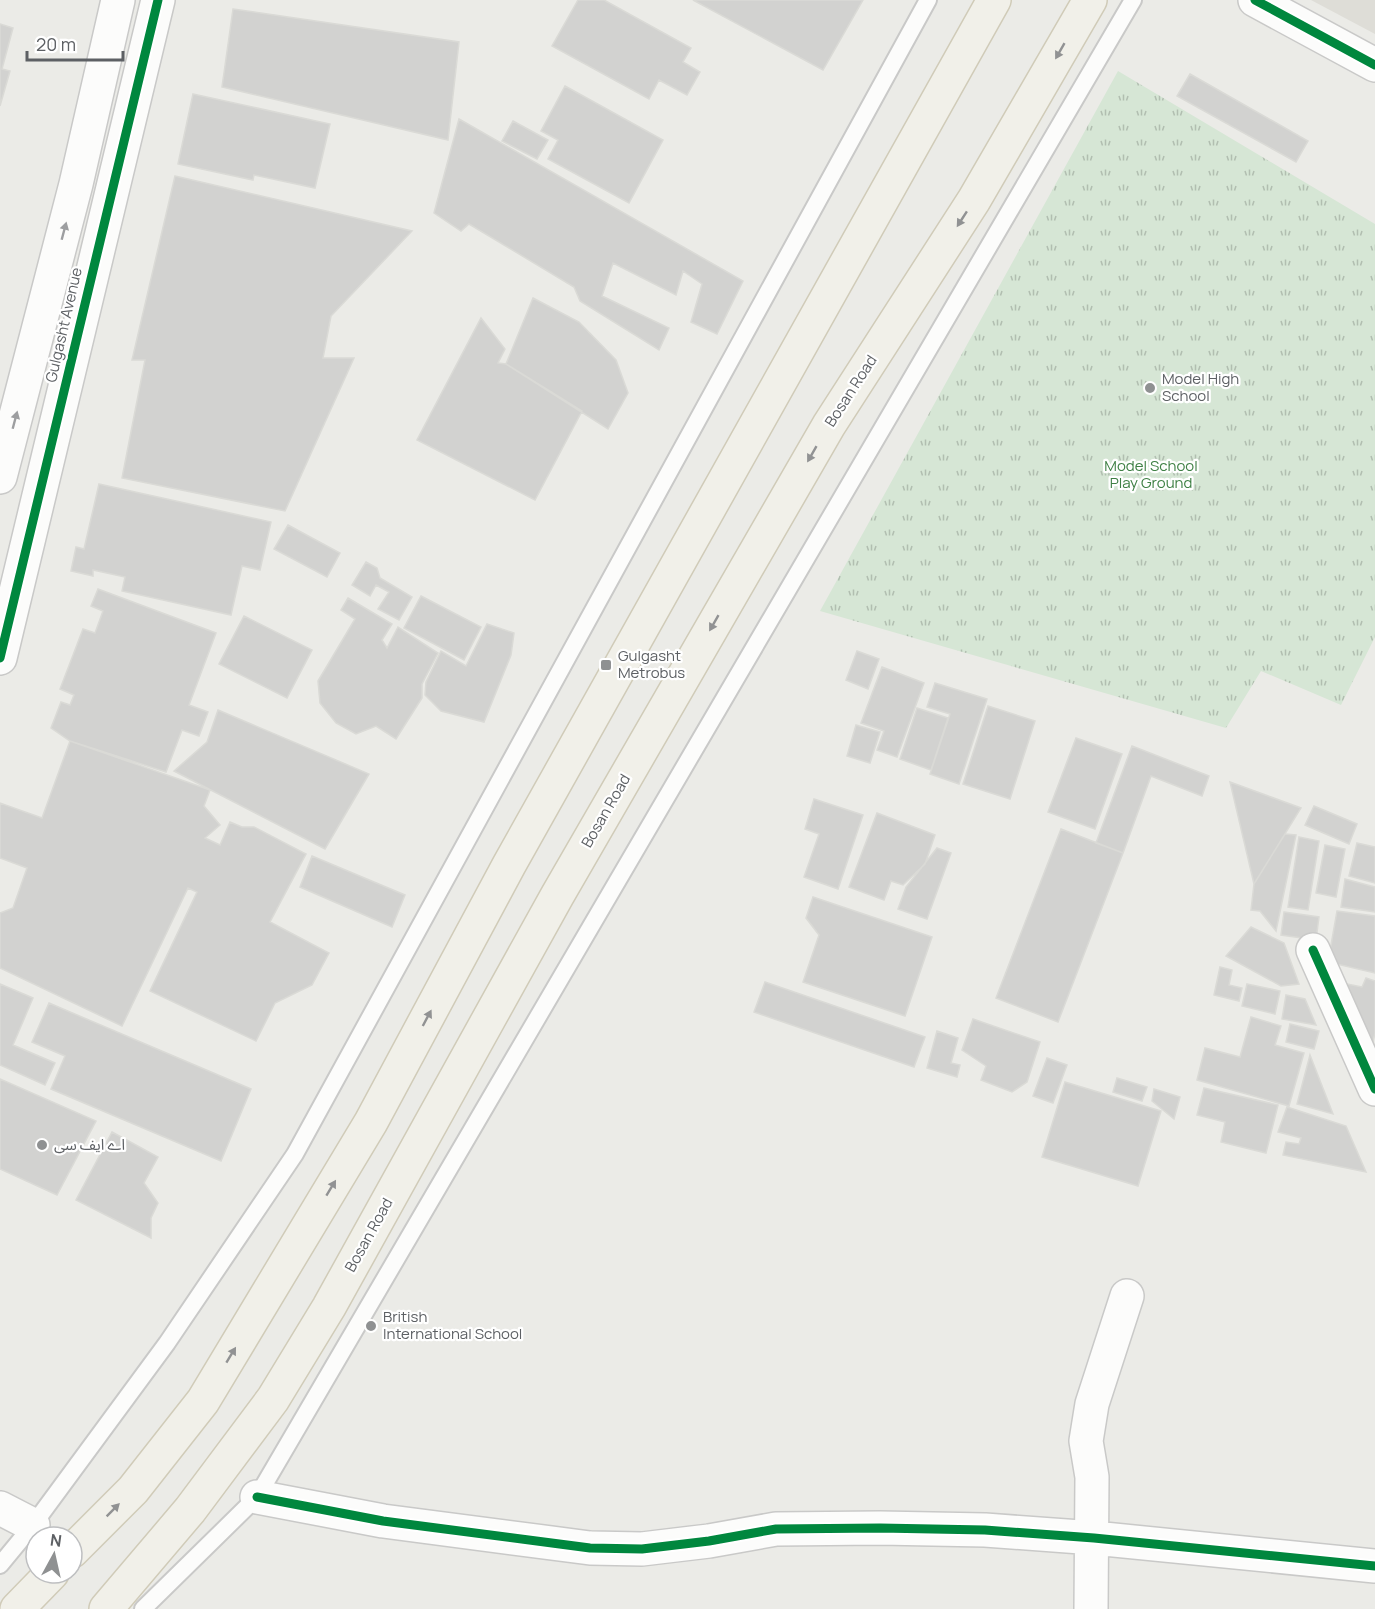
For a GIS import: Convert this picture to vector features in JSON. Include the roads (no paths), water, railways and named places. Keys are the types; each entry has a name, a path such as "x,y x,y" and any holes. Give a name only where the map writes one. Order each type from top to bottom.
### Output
{"main road":[{"path":"84,1539 133,1490 203,1401 371,1122 509,865 994,0"},
{"name":"Bosan Road","path":"106,1609 190,1510 273,1399 330,1307 557,896 829,425 974,200 1090,0"},
{"path":"17,1609 40,1585"}],"street":[{"name":"Gulgasht Avenue","path":"0,477 76,184 118,0"},
{"name":"Gulgasht Avenue","path":"0,658 158,0"},
{"path":"1255,0 1375,65"},
{"path":"1313,950 1375,1089"},
{"path":"1091,1609 1094,1538 1092,1476 1086,1441 1092,1404 1127,1296"},
{"path":"257,1497 383,1521 590,1548 642,1549 709,1541 776,1529 985,1530 1094,1538 1375,1566"},
{"path":"0,1508 33,1525"}],"lane":[{"path":"33,1525 167,1343 295,1154 927,0"},
{"path":"143,1609 257,1497 1133,0"},
{"path":"0,1565 24,1536"}],"place":[{"name":"Model High School","path":"1150,388"},
{"name":"Gulgasht Metrobus","path":"606,665"},
{"name":"اے ایف سی","path":"42,1145"},
{"name":"British International School","path":"371,1326"}],"park label":[{"name":"Model School Play Ground","path":"1151,474"}]}
